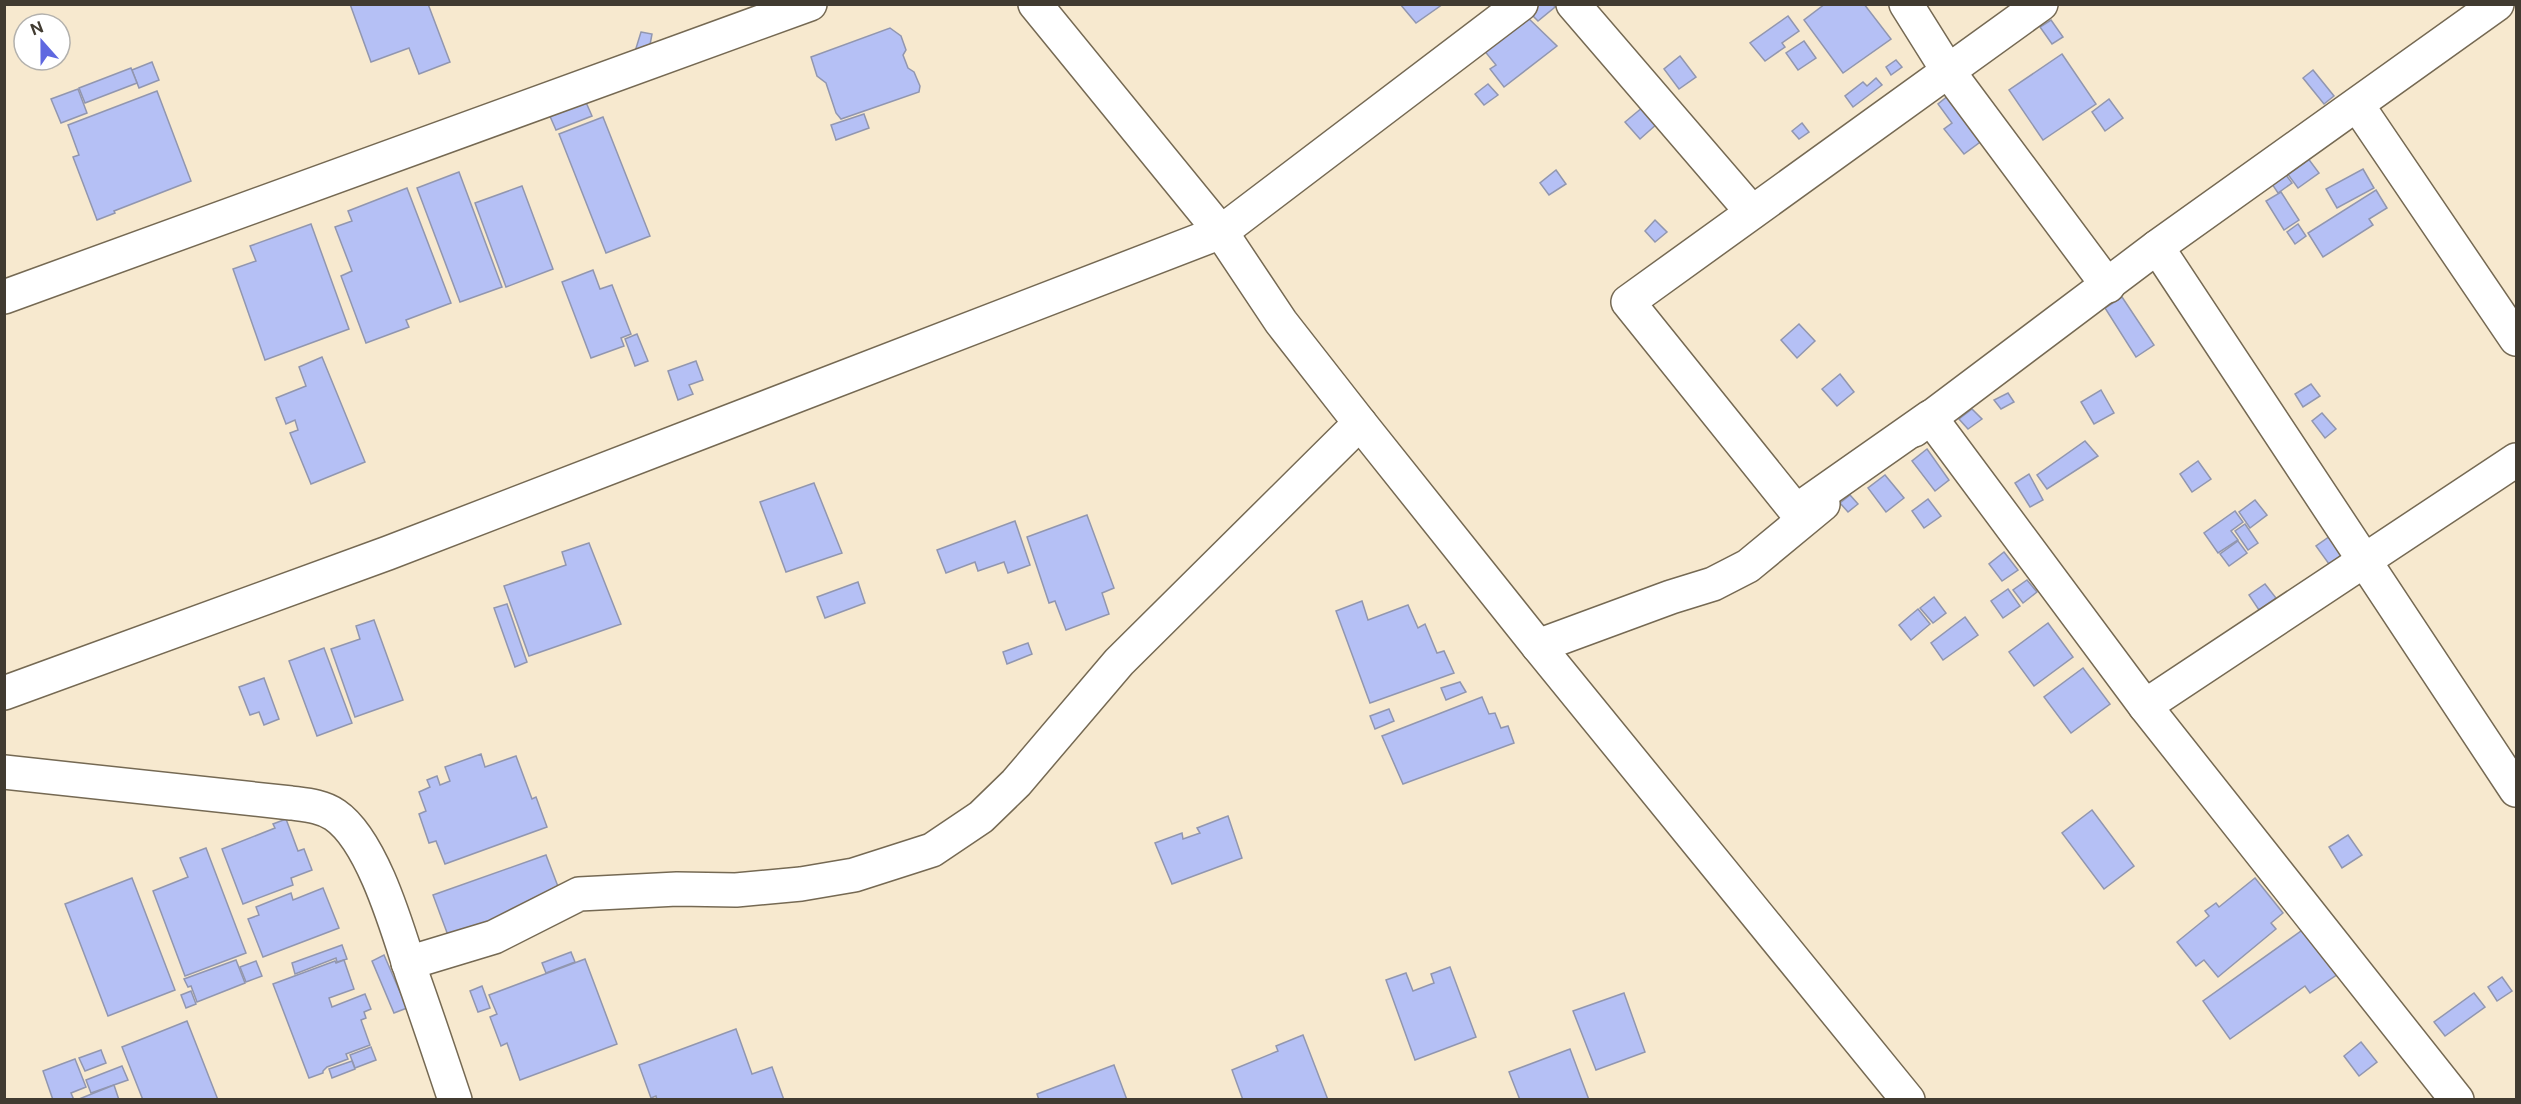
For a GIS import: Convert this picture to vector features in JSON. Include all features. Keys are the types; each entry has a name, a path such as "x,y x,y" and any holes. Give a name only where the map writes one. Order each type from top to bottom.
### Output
{"street":[{"path":"4,297 810,4"},
{"path":"1035,4 1221,232 1281,322 1360,423 1538,646 1908,1100"},
{"path":"4,693 388,553 1221,232 1521,4"},
{"path":"1573,4 1752,212"},
{"path":"1906,4 1948,71 2108,286"},
{"path":"2041,4 1628,302 1796,511 1930,417 2108,286 2157,247 2358,106 2497,4"},
{"path":"2358,106 2517,339"},
{"path":"2157,247 2517,790"},
{"path":"1538,646 1713,584 1748,566 1930,417"},
{"path":"1930,417 2145,706 2457,1100"},
{"path":"408,963 494,937 579,894 677,889 736,890 801,884 854,874 932,850 988,810 1016,783 1119,662 1360,423"},
{"path":"2145,706 2517,460"},
{"path":"4,772 291,803 317,807 335,815 352,832 372,867 392,911 455,1100"}],"building":[{"path":"350,4 428,4 450,62 419,74 409,48 371,62"},
{"path":"1400,4 1443,4 1416,23"},
{"path":"1532,4 1553,4 1555,7 1538,21 1526,9"},
{"path":"1825,4 1864,4 1891,39 1843,73 1804,20"},
{"path":"1526,16 1557,46 1504,87 1490,69 1496,65 1483,49"},
{"path":"1788,16 1799,31 1782,43 1785,47 1765,61 1750,43"},
{"path":"2051,20 2063,37 2052,44 2040,27"},
{"path":"890,28 901,36 906,50 903,55 908,68 914,72 920,86 919,92 841,119 836,113 826,83 817,76 811,57"},
{"path":"641,32 652,34 647,61 633,58"},
{"path":"1804,41 1816,58 1798,70 1786,53"},
{"path":"2062,54 2096,104 2043,140 2009,90"},
{"path":"1680,56 1696,77 1679,89 1664,69"},
{"path":"1896,60 1902,67 1891,75 1886,67"},
{"path":"152,62 159,80 139,88 132,70"},
{"path":"131,68 137,83 85,103 79,88"},
{"path":"2313,70 2334,96 2324,104 2303,78"},
{"path":"1876,78 1882,85 1853,107 1845,96 1863,82 1867,86"},
{"path":"1488,84 1498,95 1484,105 1475,94"},
{"path":"78,89 87,113 61,123 51,99"},
{"path":"157,91 191,181 97,220 73,157 79,155 68,125"},
{"path":"1954,91 1987,137 1964,154 1944,129 1952,123 1938,104"},
{"path":"2109,99 2123,118 2105,131 2092,112"},
{"path":"585,100 592,116 556,130 549,114"},
{"path":"1643,107 1658,123 1640,139 1625,122"},
{"path":"864,114 869,128 836,140 831,125"},
{"path":"603,117 650,236 606,253 559,134"},
{"path":"1802,123 1809,132 1799,139 1792,131"},
{"path":"2304,153 2319,173 2298,188 2284,169"},
{"path":"2363,169 2374,188 2337,208 2326,189"},
{"path":"1556,170 1566,184 1549,195 1540,183"},
{"path":"2283,171 2292,183 2278,193 2270,181"},
{"path":"459,172 502,287 460,302 417,188"},
{"path":"522,186 553,269 506,287 475,203"},
{"path":"407,188 451,303 406,320 409,327 366,343 341,276 352,271 335,227 352,221 348,211"},
{"path":"2376,190 2387,208 2369,219 2373,225 2323,257 2308,233"},
{"path":"2281,192 2299,220 2284,230 2266,201"},
{"path":"1655,220 1667,232 1655,242 1645,231"},
{"path":"311,224 349,329 265,360 233,269 256,261 250,246"},
{"path":"2298,224 2306,236 2295,244 2287,232"},
{"path":"593,270 600,289 612,285 631,334 621,338 624,346 591,358 562,282"},
{"path":"2122,297 2154,345 2136,357 2105,308"},
{"path":"1799,324 1815,341 1797,358 1781,340"},
{"path":"637,334 648,361 635,366 625,339"},
{"path":"322,357 365,462 311,484 290,433 298,430 295,420 286,424 276,398 306,386 299,367"},
{"path":"696,361 703,380 689,385 693,394 678,400 668,371"},
{"path":"1840,374 1854,392 1837,406 1822,389"},
{"path":"2311,384 2320,396 2303,407 2295,394"},
{"path":"2101,390 2114,413 2094,424 2081,402"},
{"path":"2008,393 2014,402 2001,409 1994,400"},
{"path":"1972,409 1982,419 1968,429 1959,419"},
{"path":"2322,413 2336,429 2325,438 2312,421"},
{"path":"2085,441 2098,456 2047,489 2037,475"},
{"path":"1927,449 1949,480 1935,491 1912,461"},
{"path":"2198,461 2211,479 2192,492 2180,474"},
{"path":"2029,474 2043,500 2030,507 2015,483"},
{"path":"1885,475 1904,498 1886,512 1868,488"},
{"path":"814,483 842,553 786,572 760,502"},
{"path":"1850,495 1858,504 1848,512 1840,503"},
{"path":"1928,499 1941,516 1924,528 1912,511"},
{"path":"2255,500 2267,515 2250,528 2239,512"},
{"path":"2235,511 2243,522 2231,531 2238,540 2218,553 2204,533"},
{"path":"1087,515 1114,588 1102,593 1109,614 1066,630 1055,601 1049,603 1027,537"},
{"path":"1015,521 1030,565 1008,573 1004,562 978,571 975,562 946,573 937,550"},
{"path":"2245,524 2258,543 2248,550 2235,531"},
{"path":"2333,534 2346,552 2329,564 2316,546"},
{"path":"2238,541 2247,553 2229,566 2220,554"},
{"path":"589,543 621,624 529,656 504,586 566,565 562,552"},
{"path":"2004,552 2018,570 2002,581 1989,564"},
{"path":"2027,580 2037,592 2023,603 2013,590"},
{"path":"858,582 865,603 825,618 817,597"},
{"path":"2265,584 2276,598 2259,610 2249,595"},
{"path":"2008,589 2020,606 2003,618 1991,601"},
{"path":"1934,597 1946,613 1933,623 1920,608"},
{"path":"1362,601 1368,620 1408,605 1418,628 1425,624 1437,653 1444,651 1454,673 1370,703 1336,611"},
{"path":"507,604 527,662 515,667 494,608"},
{"path":"1918,609 1930,624 1911,640 1899,625"},
{"path":"1965,617 1978,635 1943,660 1931,643"},
{"path":"374,620 403,700 355,717 331,649 360,639 356,626"},
{"path":"2048,623 2073,657 2034,686 2009,652"},
{"path":"1028,643 1032,654 1007,664 1003,652"},
{"path":"324,648 352,723 317,736 289,661"},
{"path":"2083,668 2110,704 2071,733 2044,697"},
{"path":"264,678 279,719 264,725 259,712 250,715 239,687"},
{"path":"1460,682 1466,692 1446,700 1441,688"},
{"path":"1482,697 1489,714 1495,713 1501,728 1508,726 1514,743 1403,784 1382,736"},
{"path":"1389,709 1394,721 1375,729 1370,716"},
{"path":"481,754 485,767 516,756 532,799 536,797 547,827 445,864 436,841 429,843 419,814 426,811 419,792 430,787 427,780 437,776 440,785 450,781 445,767"},
{"path":"2092,810 2134,866 2104,889 2062,833"},
{"path":"1228,816 1242,858 1172,884 1155,843 1182,833 1183,839 1200,833 1197,828"},
{"path":"286,819 298,851 304,849 312,870 291,878 293,885 243,904 222,849 275,828 273,824"},
{"path":"2348,835 2362,855 2342,868 2329,847"},
{"path":"206,848 246,953 185,976 153,891 188,877 180,858"},
{"path":"546,855 562,897 449,938 433,895"},
{"path":"132,878 175,990 108,1016 65,904"},
{"path":"2255,878 2283,913 2271,923 2276,929 2218,977 2204,960 2196,966 2177,942 2209,916 2205,911 2216,903 2219,907"},
{"path":"323,888 339,928 263,957 248,919 259,915 256,907 291,893 293,900"},
{"path":"2308,926 2341,972 2310,993 2305,986 2230,1039 2203,1001"},
{"path":"342,945 347,959 337,962 336,958 295,974 292,963"},
{"path":"571,952 575,962 546,973 542,963"},
{"path":"384,955 407,1008 394,1013 372,961"},
{"path":"585,959 617,1044 520,1080 507,1043 501,1046 490,1017 497,1014 489,995"},
{"path":"236,960 245,983 197,1002 191,986 188,987 184,979"},
{"path":"344,960 354,989 329,998 332,1007 365,994 371,1009 364,1012 366,1018 361,1020 370,1045 346,1054 348,1059 327,1067 323,1073 309,1078 273,984 335,961 336,963"},
{"path":"256,961 262,976 246,982 240,967"},
{"path":"1450,967 1476,1037 1415,1060 1386,980 1406,973 1413,991 1434,983 1431,974"},
{"path":"2502,977 2512,991 2497,1001 2488,987"},
{"path":"482,986 490,1008 478,1012 470,991"},
{"path":"191,991 196,1004 186,1008 181,995"},
{"path":"1624,993 1645,1052 1596,1070 1573,1011"},
{"path":"2474,993 2485,1007 2445,1036 2434,1022"},
{"path":"187,1021 218,1100 143,1100 122,1047"},
{"path":"736,1029 752,1074 772,1067 784,1100 657,1100 656,1096 651,1098 639,1065"},
{"path":"1303,1035 1328,1100 1243,1100 1232,1070 1278,1051 1276,1046"},
{"path":"2361,1042 2377,1062 2359,1076 2344,1056"},
{"path":"371,1047 376,1060 355,1068 350,1055"},
{"path":"1570,1049 1589,1100 1520,1100 1509,1072"},
{"path":"101,1050 106,1063 85,1071 79,1058"},
{"path":"75,1059 86,1087 71,1093 74,1100 53,1100 43,1071"},
{"path":"352,1061 355,1069 332,1078 329,1069"},
{"path":"1114,1065 1127,1100 1039,1100 1037,1094"},
{"path":"122,1066 128,1080 91,1093 86,1080"},
{"path":"114,1085 119,1100 79,1100 79,1099"}]}
